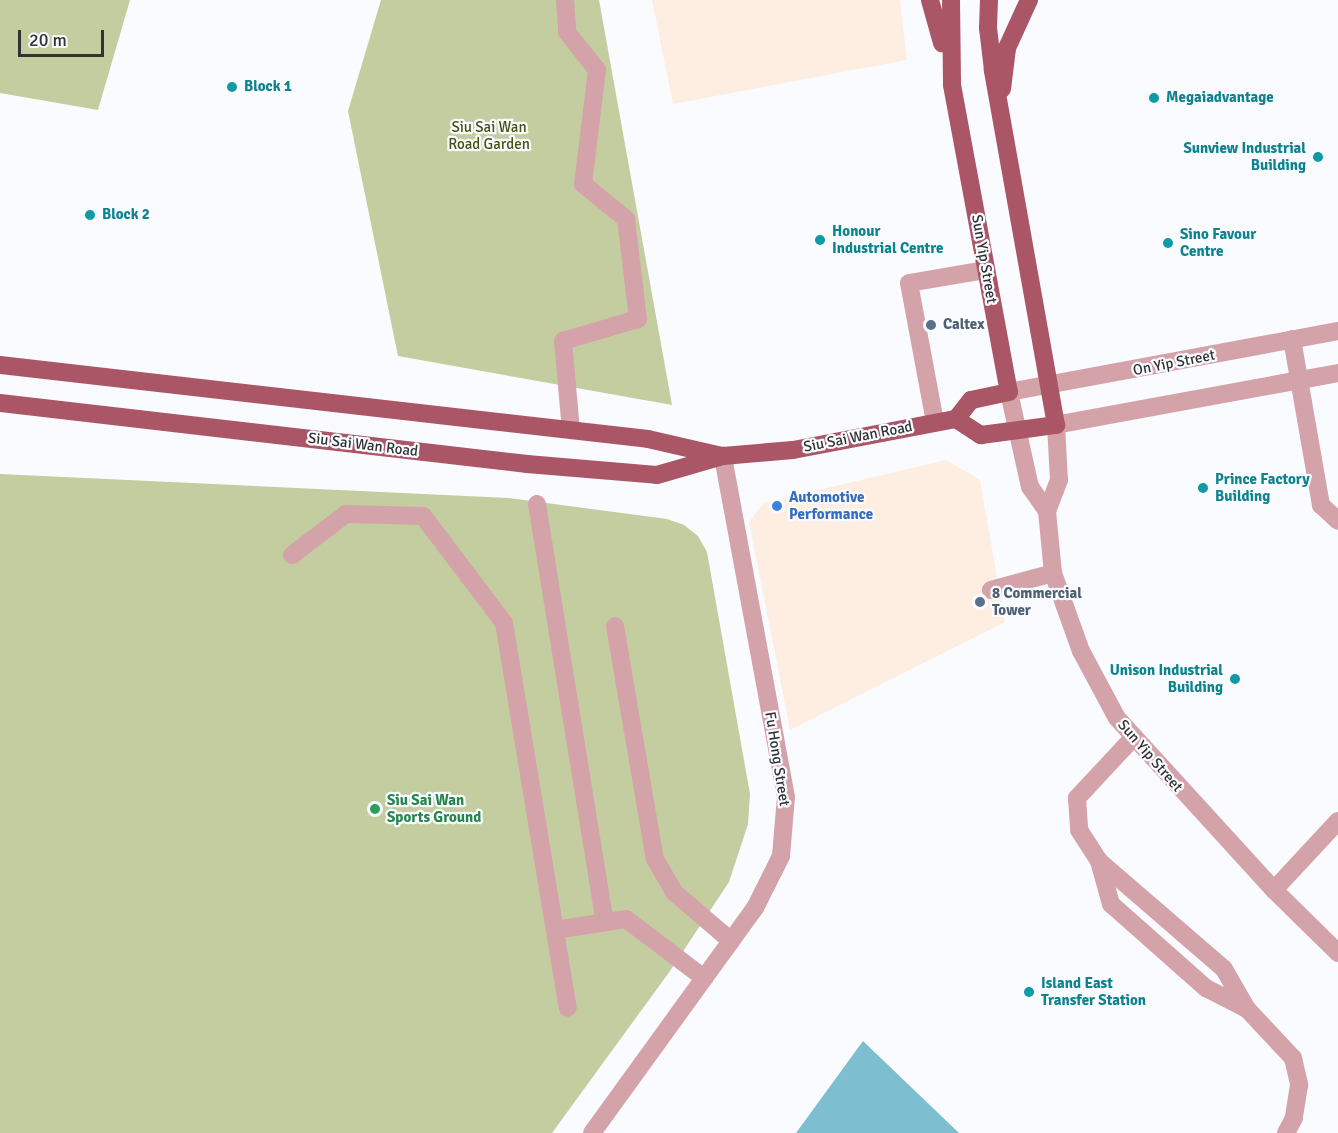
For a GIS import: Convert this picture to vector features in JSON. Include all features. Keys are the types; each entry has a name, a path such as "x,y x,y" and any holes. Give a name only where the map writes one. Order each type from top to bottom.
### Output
{"main road":[{"path":"930,0 952,85"},
{"name":"Sun Yip Street","path":"951,0 952,85 1009,392"},
{"name":"Sun Yip Street","path":"989,0 988,28 999,106 1056,425"},
{"path":"999,106 1007,48 1029,0"},
{"name":"Siu Sai Wan Road","path":"0,365 648,439 723,456"},
{"path":"1009,392 971,400 956,419 981,435 1056,425"},
{"name":"Siu Sai Wan Road","path":"0,403 657,475 723,456 793,450 956,419"}],"street":[{"path":"565,0 567,32 597,70 583,184 626,219 638,319 563,341 571,430"},
{"path":"935,422 909,283 986,270"},
{"name":"On Yip Street","path":"1009,392 1338,331"},
{"path":"1292,339 1321,505 1338,520"},
{"path":"1056,425 1338,373"},
{"name":"Sun Yip Street","path":"1009,392 1030,487 1047,511"},
{"name":"Sun Yip Street","path":"1056,425 1059,480 1047,511 1053,573 1081,651 1117,718 1132,739 1274,890 1338,953"},
{"name":"Fu Hong Street","path":"600,1128 770,883 786,826 786,796 723,456"},
{"path":"537,504 605,922"},
{"path":"292,555 346,514 423,516 504,623 568,1008"},
{"path":"991,590 1053,573"},
{"path":"615,627 655,859 675,893 731,941"},
{"path":"1132,739 1077,798 1079,830 1099,861 1112,904 1206,988 1247,1009"},
{"path":"1274,890 1338,821"},
{"path":"1099,861 1224,969 1247,1009 1275,1036 1293,1058 1299,1085 1294,1118 1286,1133"},
{"path":"555,930 626,919 704,978"}],"shaded area":[{"path":"652,0 900,0 907,60 673,104"},
{"name":"8 Commercial Tower","path":"946,460 980,480 1005,622 790,730 749,522 763,503"}],"green space":[{"path":"0,0 130,0 98,110 0,93"},
{"name":"Siu Sai Wan Road Garden","path":"381,0 599,0 672,405 398,356 348,111"},
{"name":"Siu Sai Wan Sports Ground","path":"0,474 509,498 667,519 684,525 698,536 707,552 750,794 748,824 729,882 670,971 552,1133 0,1133"}],"water":[{"path":"863,1041 959,1133 796,1133"}],"place":[{"name":"Block 1","path":"232,87"},
{"name":"Megaiadvantage","path":"1154,98"},
{"name":"Sunview Industrial Building","path":"1318,157"},
{"name":"Block 2","path":"90,215"},
{"name":"Honour Industrial Centre","path":"820,240"},
{"name":"Sino Favour Centre","path":"1168,243"},
{"name":"Caltex","path":"931,325"},
{"name":"Prince Factory Building","path":"1203,488"},
{"name":"Automotive Performance","path":"777,506"},
{"name":"8 Commercial Tower","path":"980,602"},
{"name":"Unison Industrial Building","path":"1235,679"},
{"name":"Siu Sai Wan Sports Ground","path":"375,809"},
{"name":"Island East Transfer Station","path":"1029,992"}]}
